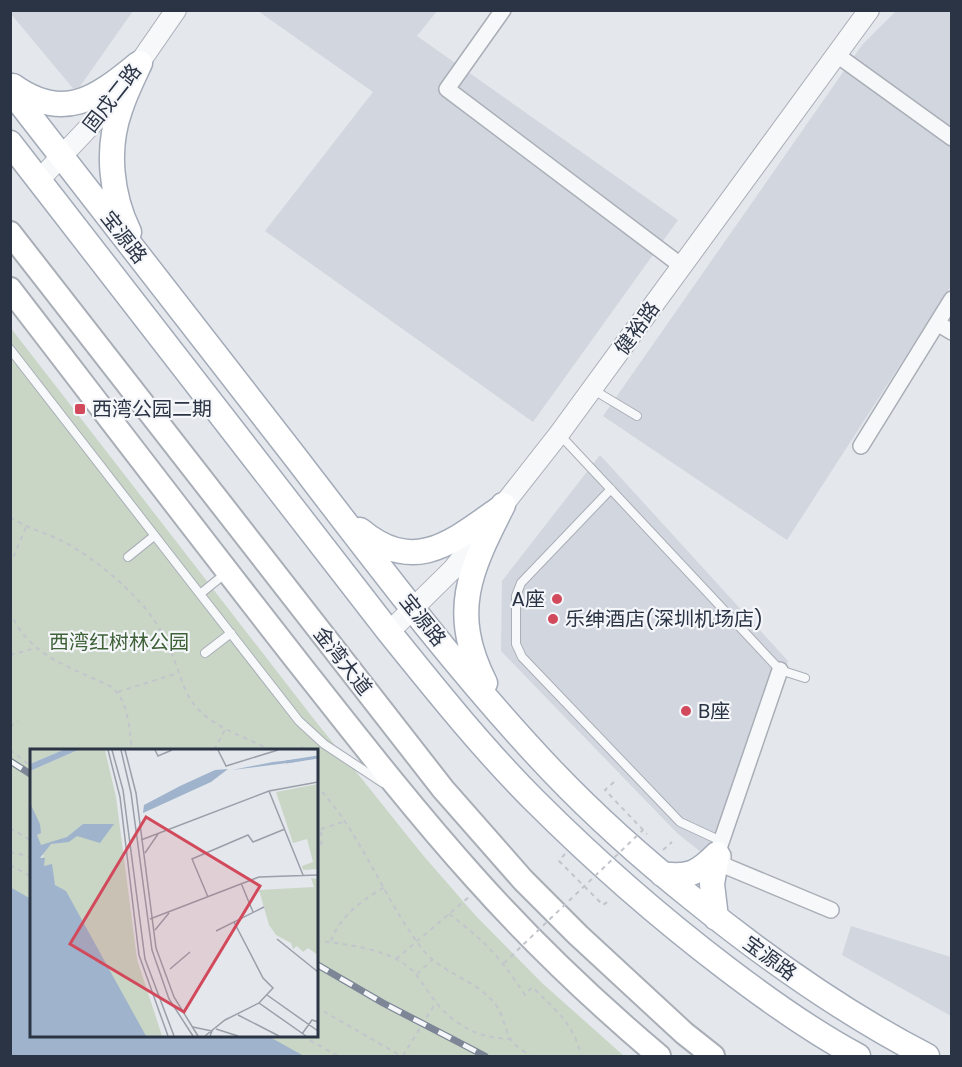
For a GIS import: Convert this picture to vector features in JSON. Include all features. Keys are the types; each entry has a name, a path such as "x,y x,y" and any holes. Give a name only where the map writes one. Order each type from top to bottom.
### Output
{"main road":[{"path":"10,84 24,94 42,102 57,105 74,104 90,99 108,88 140,63"},
{"path":"140,63 119,110 111,156 117,200 126,225 147,266"},
{"name":"宝源路","path":"10,90 414,609 511,726 555,774 605,824 716,918 791,974 846,1011 927,1056"},
{"name":"宝源路","path":"10,143 389,632 446,702 534,800 641,899 769,1001 825,1039 858,1056"},
{"name":"金湾大道","path":"10,233 443,789 523,880 578,935 675,1025 713,1056"},
{"name":"金湾大道","path":"10,289 404,797 524,931 618,1022 659,1056"},
{"path":"337,512 380,545 410,554 433,549 448,542 503,505"},
{"path":"503,505 481,548 470,578 466,603 466,631 477,668 511,726"},
{"path":"662,874 680,876 693,873 705,866 722,849"},
{"path":"716,918 712,884 722,849"}],"street":[{"name":"固戍二路","path":"39,180 111,104 176,10"},
{"path":"503,10 447,89 683,267"},
{"name":"健裕路","path":"389,632 453,569 559,434 869,10"},
{"path":"837,56 951,138"},
{"path":"861,446 951,300"},
{"path":"937,323 951,332"},
{"path":"780,670 722,849 723,865 831,910"}],"lane":[{"path":"10,349 287,707 311,734 404,797"},
{"path":"592,389 637,416"},
{"path":"559,434 780,670 805,678"},
{"path":"611,489 521,583 516,596 516,644 522,657 680,822 722,849"},
{"path":"128,557 154,536"},
{"path":"200,594 228,572"},
{"path":"205,653 231,633"}],"path":[{"path":"10,517 79,550 106,570 146,609 168,644 186,692 198,710 225,730 268,749"},
{"path":"10,565 26,526"},
{"path":"10,611 26,639 36,648 63,665 112,687 118,692 126,710 132,749"},
{"path":"10,655 36,648"},
{"path":"118,692 178,674"},
{"path":"10,727 18,721"},
{"path":"215,749 225,730"},
{"path":"10,750 30,765"},
{"path":"614,782 605,790 649,836"},
{"path":"318,787 346,821 417,941 432,960 481,991 495,1004 510,1039 530,1056"},
{"path":"321,829 346,821"},
{"path":"318,826 321,829 321,849 318,854"},
{"path":"10,828 30,840"},
{"path":"504,963 644,830"},
{"path":"661,848 663,851 672,842"},
{"path":"10,852 30,856"},
{"path":"565,854 559,861 603,905 610,900"},
{"path":"10,865 30,877"},
{"path":"331,942 340,922 360,902 384,887"},
{"path":"396,959 471,895"},
{"path":"448,914 478,936 504,963 525,995 532,987 564,1018 574,1034 582,1056"},
{"path":"318,941 366,949 396,959 417,974 451,1019 464,1028 497,1039 510,1039"},
{"path":"417,974 432,960"},
{"path":"318,1008 402,1056 436,1002"},
{"path":"305,1037 338,1056"}],"shaded area":[{"path":"10,11 133,11 76,92"},
{"path":"258,11 437,11 417,36 678,220 533,422 265,231 373,92"},
{"path":"896,11 951,11 951,286 787,540 603,416 862,45"},
{"path":"600,455 788,661 722,869 677,833 501,651 502,581"},
{"path":"851,926 951,957 951,1016 842,955"}],"green space":[{"name":"西湾红树林公园","path":"10,327 313,718 422,854 475,915 542,983 624,1056 262,1056 235,1037 318,1037 318,749 30,749 30,924 11,914"}],"water":[{"path":"10,887 30,898 30,1037 270,1037 304,1056 11,1056"}],"railway":[{"path":"10,761 30,774"},
{"path":"318,965 383,1003 485,1056"}],"place":[{"name":"西湾公园二期","path":"80,409"},
{"name":"A座","path":"557,599"},
{"name":"乐绅酒店(深圳机场店)","path":"553,619"},
{"name":"B座","path":"686,711"}]}
